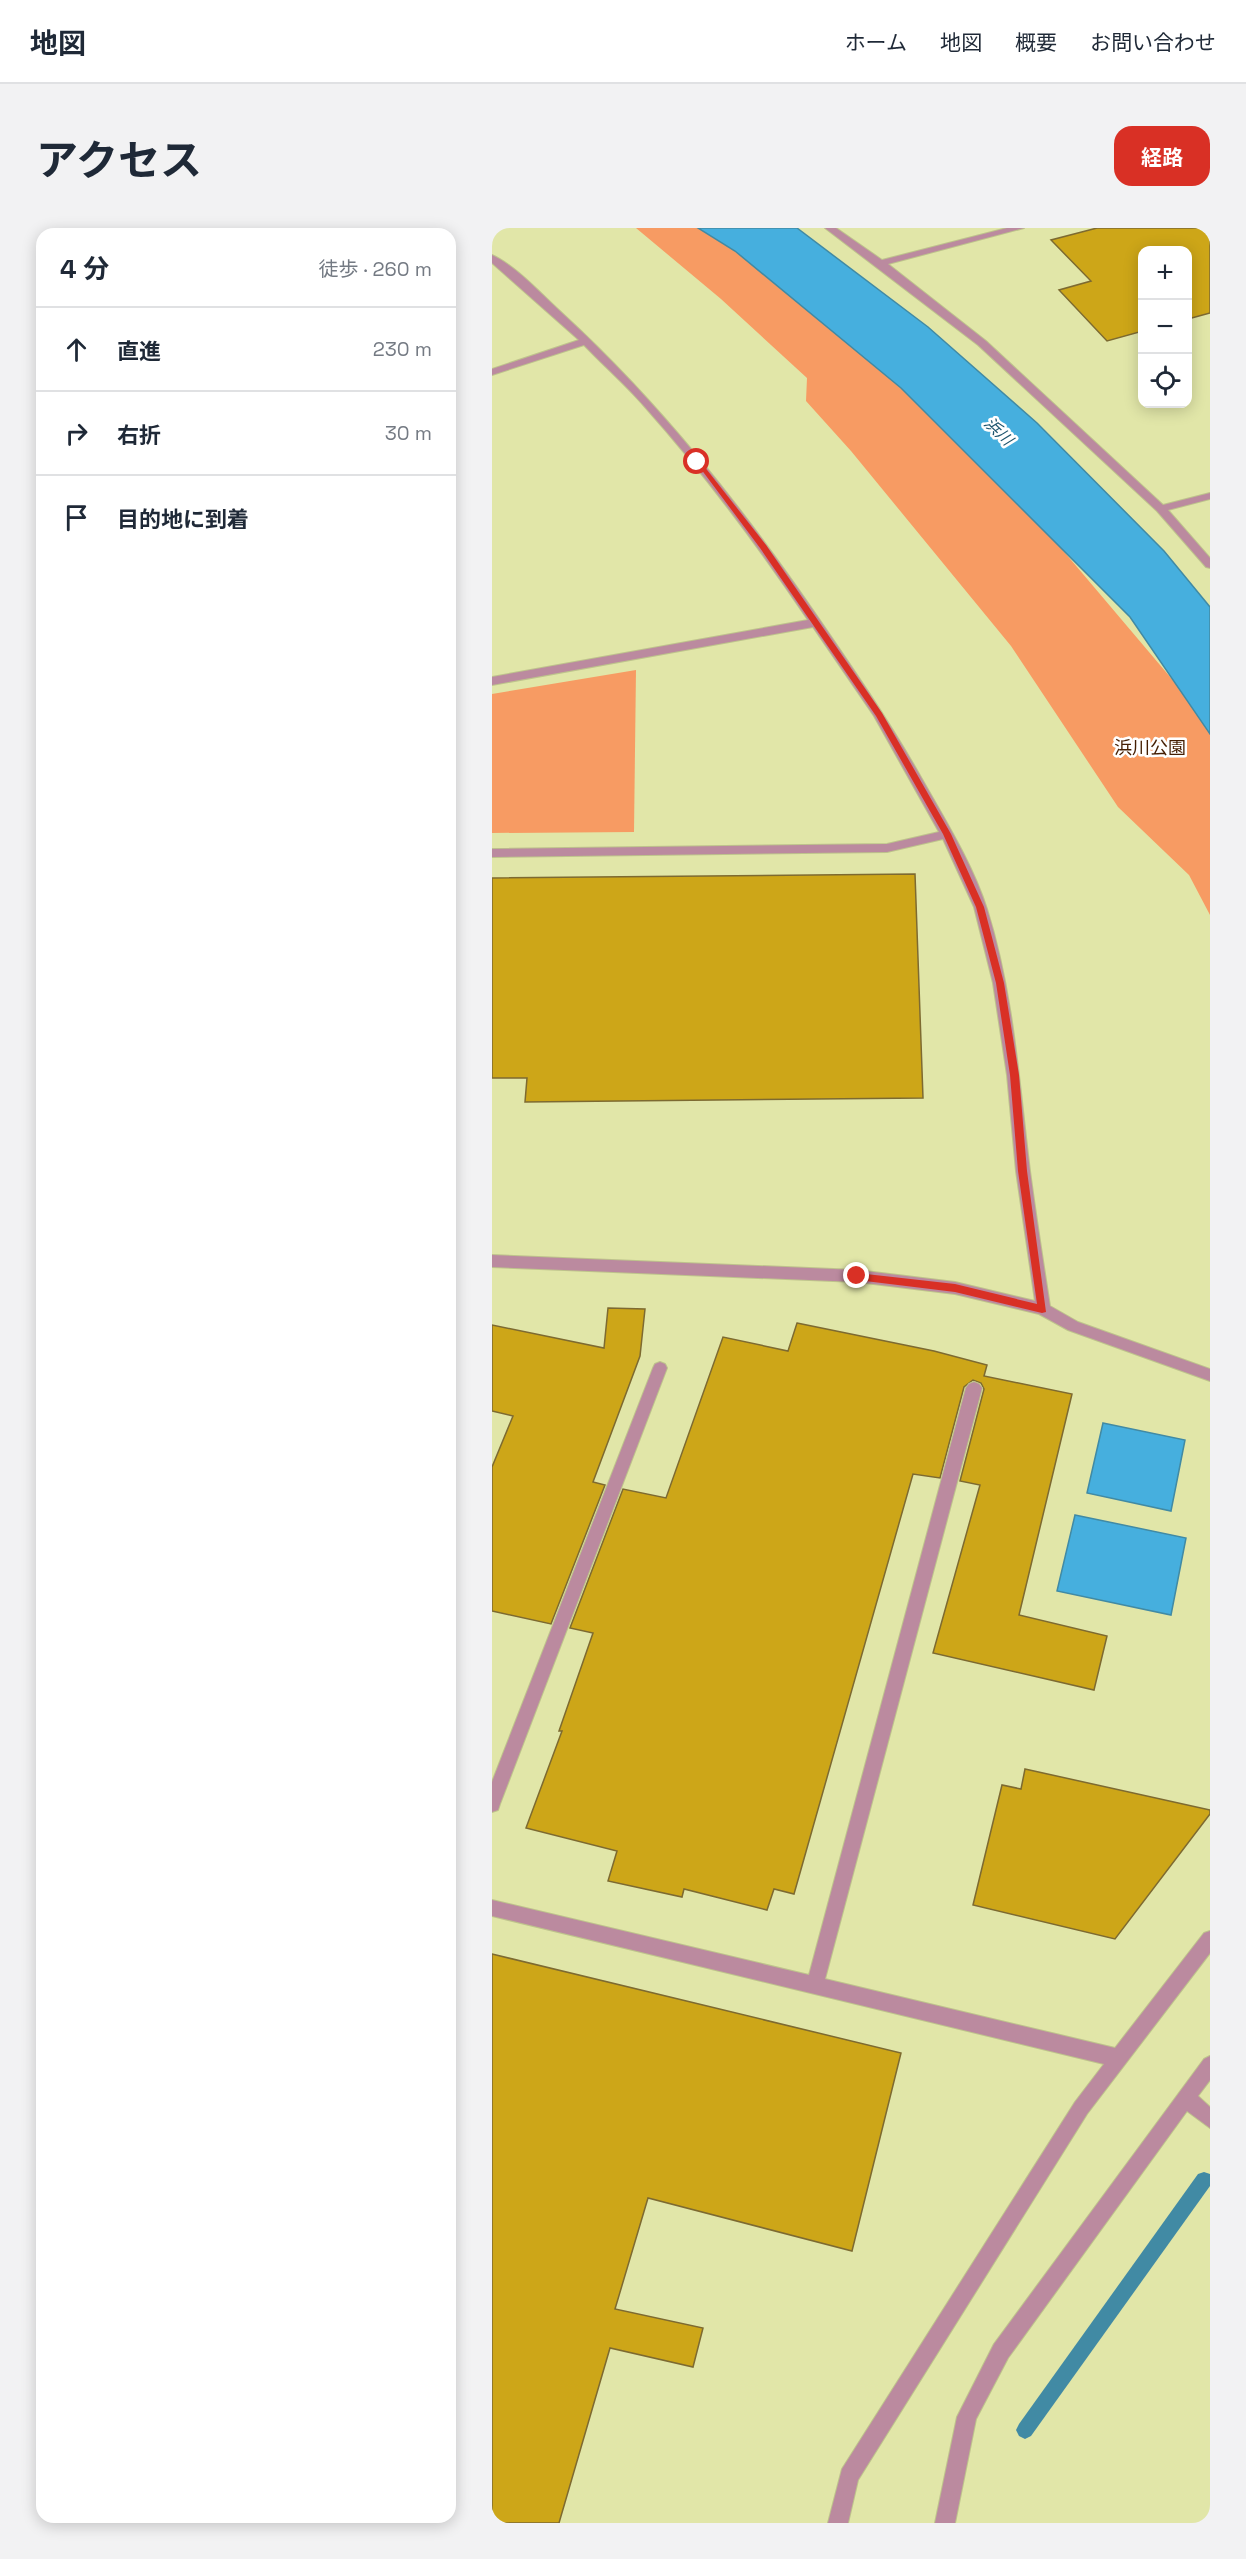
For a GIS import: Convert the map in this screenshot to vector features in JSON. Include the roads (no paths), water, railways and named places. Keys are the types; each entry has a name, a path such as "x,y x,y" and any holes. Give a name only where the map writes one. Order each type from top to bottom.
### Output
{"street":[{"path":"830,228 880,263 982,343 1161,509 1210,565"},
{"path":"880,263 1019,228"},
{"path":"492,258 586,341 648,404 697,462 763,546 879,715 947,834 980,907 1000,983 1014,1075 1023,1171 1042,1309"},
{"path":"492,372 586,341"},
{"path":"1161,509 1210,496"},
{"path":"492,681 814,623"},
{"path":"492,853 887,848 947,834"},
{"path":"492,1261 857,1276 955,1288 1042,1309 1073,1326 1210,1375"},
{"path":"492,1804 660,1368"},
{"path":"815,1985 974,1388"},
{"path":"492,1908 1118,2058"},
{"path":"838,2523 849,2476 1081,2108 1210,1939"},
{"path":"945,2523 967,2417 1001,2350 1210,2065"},
{"path":"1186,2098 1210,2118"}],"water":[{"name":"浜川","path":"698,228 797,228 928,327 1037,423 1164,551 1210,607 1210,734 1130,617 901,388 735,251"},
{"path":"1103,1423 1185,1440 1171,1511 1087,1493"},
{"path":"1075,1515 1186,1538 1171,1615 1057,1591"}],"waterway":[{"path":"1025,2430 1204,2180"}],"park label":[{"name":"浜川公園","path":"1150,748"}]}
